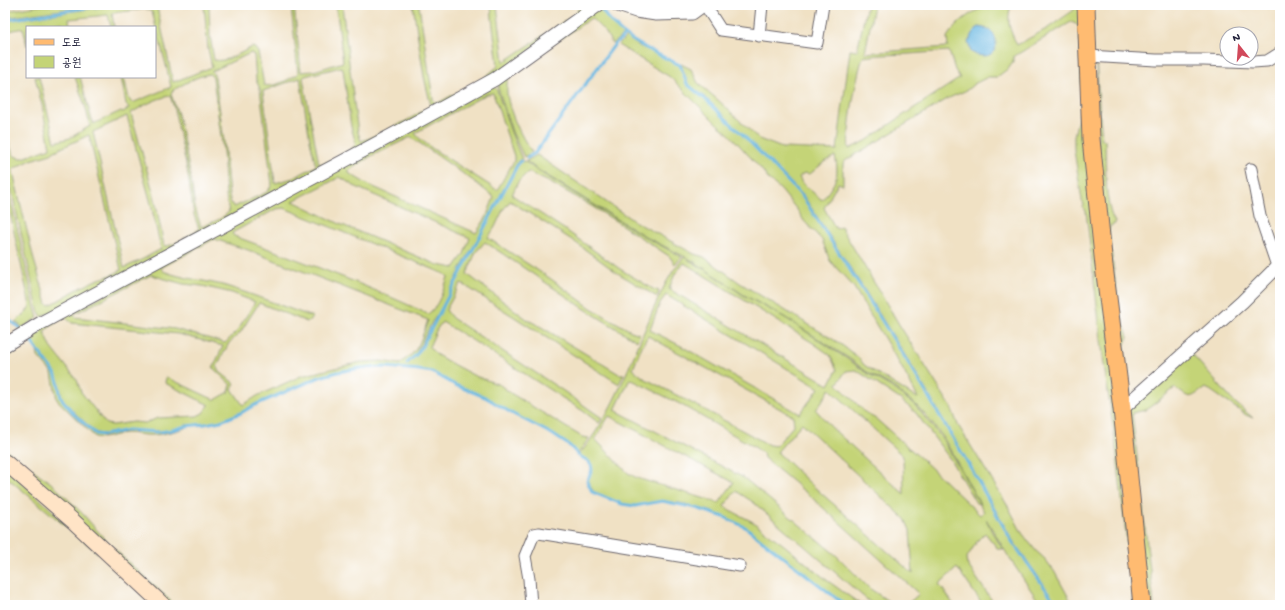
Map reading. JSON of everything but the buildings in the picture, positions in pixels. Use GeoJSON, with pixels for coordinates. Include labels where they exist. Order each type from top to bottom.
{"type":"FeatureCollection","features":[{"type":"Feature","properties":{"kind":"main road"},"geometry":{"type":"LineString","coordinates":[[1086,5],[1090,139],[1122,409],[1142,605]]}},
{"type":"Feature","properties":{"kind":"main road"},"geometry":{"type":"LineString","coordinates":[[5,462],[72,520],[163,605]]}},
{"type":"Feature","properties":{"kind":"street"},"geometry":{"type":"LineString","coordinates":[[5,345],[41,323],[400,132],[495,79],[598,5]]}},
{"type":"Feature","properties":{"kind":"street"},"geometry":{"type":"LineString","coordinates":[[618,5],[636,11],[656,14],[692,13],[704,5],[721,30],[817,43],[823,5]]}},
{"type":"Feature","properties":{"kind":"street"},"geometry":{"type":"LineString","coordinates":[[759,36],[762,5]]}},
{"type":"Feature","properties":{"kind":"street"},"geometry":{"type":"LineString","coordinates":[[1088,56],[1156,60],[1253,62],[1267,61],[1280,53]]}},
{"type":"Feature","properties":{"kind":"street"},"geometry":{"type":"LineString","coordinates":[[1122,409],[1242,302],[1279,265],[1260,216],[1251,169]]}},
{"type":"Feature","properties":{"kind":"street"},"geometry":{"type":"LineString","coordinates":[[531,605],[529,579],[524,556],[534,534],[539,533],[740,566]]}},
{"type":"Feature","properties":{"kind":"green space"},"geometry":{"type":"Polygon","coordinates":[[[44,5],[96,5],[5,18],[5,11],[44,5]]]}},
{"type":"Feature","properties":{"kind":"green space"},"geometry":{"type":"Polygon","coordinates":[[[116,5],[171,5],[157,7],[173,82],[212,67],[208,49],[204,5],[209,5],[210,35],[214,60],[219,61],[229,59],[252,47],[255,48],[258,52],[264,85],[268,86],[298,74],[291,5],[294,5],[301,72],[314,71],[343,62],[336,5],[342,5],[355,111],[361,141],[406,121],[431,106],[424,77],[413,5],[419,5],[433,99],[436,104],[484,78],[498,66],[491,5],[497,5],[504,62],[575,14],[579,8],[579,5],[591,5],[493,78],[42,317],[38,310],[5,161],[5,130],[13,155],[19,158],[23,158],[50,148],[35,78],[39,78],[55,142],[70,138],[90,126],[75,78],[80,78],[93,124],[121,111],[123,112],[129,108],[126,104],[121,78],[124,78],[129,99],[132,103],[171,87],[152,12],[146,9],[112,13],[114,26],[111,26],[108,15],[69,19],[70,26],[63,26],[62,23],[26,26],[26,42],[23,28],[5,32],[5,21],[116,5]],[[251,53],[212,71],[215,77],[224,141],[229,195],[231,203],[234,207],[267,192],[272,185],[260,89],[256,80],[254,55],[251,53]],[[341,67],[305,76],[303,78],[319,164],[339,157],[356,144],[351,127],[343,69],[341,67]],[[210,74],[190,81],[172,91],[171,94],[178,114],[195,207],[201,227],[220,219],[229,212],[226,196],[223,151],[213,78],[210,74]],[[300,78],[263,91],[275,183],[293,178],[316,166],[310,140],[300,78]],[[170,96],[150,103],[131,113],[155,199],[164,246],[177,242],[199,229],[194,215],[187,169],[170,96]],[[127,116],[93,132],[124,268],[161,249],[150,200],[127,116]],[[89,135],[13,169],[34,260],[47,304],[49,305],[81,287],[121,270],[89,135]]]}},
{"type":"Feature","properties":{"kind":"green space"},"geometry":{"type":"Polygon","coordinates":[[[867,5],[874,5],[865,53],[948,47],[947,37],[958,23],[967,16],[986,7],[1011,5],[1009,21],[1012,35],[1017,45],[1048,28],[1074,10],[1074,5],[1082,5],[1134,605],[1115,439],[1104,365],[1086,211],[1083,207],[1074,150],[1074,136],[1082,101],[1079,27],[1071,22],[1013,57],[1013,62],[1009,68],[997,77],[988,77],[974,84],[967,90],[949,98],[845,161],[843,164],[843,185],[838,183],[824,208],[836,229],[841,227],[900,326],[951,407],[958,425],[1009,508],[1022,533],[1054,571],[1073,605],[1058,605],[1012,539],[913,368],[803,195],[705,97],[688,84],[681,64],[691,69],[698,83],[759,139],[782,148],[837,150],[850,50],[857,51],[867,5]],[[949,51],[863,57],[853,103],[848,141],[849,149],[866,141],[960,78],[955,70],[949,51]],[[835,156],[823,163],[810,174],[804,173],[799,177],[802,183],[822,200],[833,184],[837,175],[835,156]]]}},
{"type":"Feature","properties":{"kind":"green space"},"geometry":{"type":"Polygon","coordinates":[[[599,6],[602,12],[623,35],[612,44],[606,33],[591,18],[511,73],[507,82],[507,93],[511,111],[523,138],[532,152],[524,157],[512,132],[498,88],[499,81],[503,75],[599,6]]]}},
{"type":"Feature","properties":{"kind":"green space"},"geometry":{"type":"Polygon","coordinates":[[[626,37],[639,46],[680,65],[687,84],[743,136],[801,196],[861,287],[912,369],[972,471],[1010,540],[1056,605],[1041,605],[1010,559],[986,519],[1003,549],[998,549],[985,533],[978,540],[966,559],[967,564],[995,605],[983,605],[957,568],[939,584],[954,605],[937,605],[934,603],[927,605],[906,605],[919,594],[810,496],[764,458],[763,453],[678,403],[630,379],[615,410],[744,478],[837,556],[869,588],[894,605],[846,605],[745,527],[710,511],[680,503],[662,501],[635,506],[622,504],[593,491],[588,481],[591,465],[579,455],[609,410],[667,282],[684,257],[711,273],[693,261],[648,238],[538,170],[526,161],[537,155],[634,221],[694,254],[704,257],[740,283],[839,343],[859,358],[864,365],[918,398],[902,368],[853,286],[830,261],[822,240],[804,221],[781,190],[768,179],[762,170],[730,135],[670,77],[618,45],[626,37]],[[684,263],[675,274],[669,289],[829,385],[837,370],[830,355],[684,263]],[[725,282],[743,295],[784,317],[744,295],[725,282]],[[666,295],[660,303],[650,330],[683,347],[800,414],[819,388],[666,295]],[[784,317],[867,373],[891,387],[915,405],[942,438],[977,498],[943,437],[916,405],[892,386],[867,372],[850,359],[784,317]],[[648,336],[642,346],[633,369],[644,378],[769,445],[776,446],[794,425],[793,416],[648,336]],[[856,370],[846,371],[837,384],[867,414],[876,419],[925,462],[980,515],[984,512],[980,504],[976,503],[950,459],[916,413],[901,400],[856,370]],[[830,389],[816,410],[832,428],[904,494],[903,456],[830,389]],[[609,416],[595,439],[628,473],[637,478],[719,503],[734,482],[609,416]],[[802,423],[777,452],[813,486],[913,574],[910,530],[905,519],[802,423]],[[736,491],[724,506],[753,522],[828,581],[860,604],[872,604],[753,502],[736,491]]]}},
{"type":"Feature","properties":{"kind":"green space"},"geometry":{"type":"Polygon","coordinates":[[[1096,59],[1102,139],[1105,140],[1107,195],[1111,215],[1115,222],[1115,224],[1110,226],[1109,233],[1119,308],[1128,337],[1124,346],[1130,400],[1126,403],[1099,183],[1096,59]]]}},
{"type":"Feature","properties":{"kind":"green space"},"geometry":{"type":"Polygon","coordinates":[[[493,86],[497,90],[522,159],[518,161],[440,311],[432,322],[416,354],[407,363],[408,364],[417,354],[520,162],[524,161],[647,238],[682,257],[675,264],[669,256],[600,211],[528,172],[518,182],[512,195],[567,231],[620,269],[653,289],[659,291],[657,297],[616,272],[572,240],[510,201],[503,210],[488,238],[551,279],[591,308],[631,331],[640,334],[637,341],[588,311],[485,242],[476,252],[467,274],[528,320],[619,374],[624,374],[619,384],[461,283],[446,310],[452,318],[602,418],[599,423],[583,411],[442,322],[437,329],[429,347],[437,355],[456,366],[475,376],[500,385],[582,437],[589,438],[578,454],[570,445],[552,433],[513,414],[485,397],[432,372],[385,367],[361,368],[319,376],[255,404],[241,412],[221,420],[205,424],[186,425],[172,430],[128,430],[104,434],[96,433],[62,398],[59,382],[55,373],[30,339],[5,348],[493,86]],[[493,93],[485,95],[415,133],[433,149],[497,190],[514,161],[514,156],[493,93]],[[411,137],[373,155],[348,171],[350,174],[367,184],[476,233],[486,218],[494,197],[411,137]],[[340,177],[293,201],[340,224],[438,265],[454,268],[464,254],[470,238],[354,186],[340,177]],[[284,208],[276,209],[232,233],[234,236],[356,282],[428,314],[438,302],[448,277],[445,274],[284,208]],[[214,239],[161,268],[163,271],[178,276],[226,286],[313,317],[307,322],[259,303],[240,333],[229,343],[217,366],[220,372],[235,384],[232,389],[243,405],[257,396],[301,376],[361,362],[381,361],[400,364],[413,353],[418,346],[428,320],[248,250],[214,239]],[[151,275],[74,314],[75,317],[175,329],[225,343],[237,331],[255,302],[232,293],[202,286],[183,284],[151,275]],[[65,317],[44,331],[51,347],[77,380],[81,392],[106,424],[113,425],[133,422],[145,423],[158,418],[197,416],[203,413],[209,405],[165,383],[166,377],[215,400],[229,392],[231,385],[213,368],[223,346],[178,334],[72,323],[65,317]]]}},
{"type":"Feature","properties":{"kind":"green space"},"geometry":{"type":"Polygon","coordinates":[[[5,174],[38,318],[20,329],[21,326],[15,322],[25,314],[30,306],[5,190],[5,174]]]}},
{"type":"Feature","properties":{"kind":"green space"},"geometry":{"type":"Polygon","coordinates":[[[37,351],[55,374],[61,398],[74,414],[96,434],[104,435],[128,431],[159,432],[172,431],[186,426],[185,428],[166,433],[154,435],[126,433],[99,438],[95,437],[57,400],[52,373],[38,357],[37,351]]]}},
{"type":"Feature","properties":{"kind":"green space"},"geometry":{"type":"Polygon","coordinates":[[[1190,352],[1232,400],[1253,418],[1205,388],[1190,397],[1175,388],[1146,410],[1132,413],[1154,605],[1146,605],[1127,408],[1190,352]]]}},
{"type":"Feature","properties":{"kind":"green space"},"geometry":{"type":"Polygon","coordinates":[[[5,449],[51,483],[82,513],[109,544],[175,605],[169,605],[5,456],[5,449]]]}},
{"type":"Feature","properties":{"kind":"green space"},"geometry":{"type":"Polygon","coordinates":[[[5,467],[98,553],[5,476],[5,467]]]}},
{"type":"Feature","properties":{"kind":"water"},"geometry":{"type":"Polygon","coordinates":[[[979,27],[986,28],[993,33],[995,37],[995,50],[989,55],[980,56],[971,52],[968,42],[976,29],[979,27]]]}},
{"type":"Feature","properties":{"kind":"waterway"},"geometry":{"type":"LineString","coordinates":[[5,20],[106,5]]}},
{"type":"Feature","properties":{"kind":"waterway"},"geometry":{"type":"LineString","coordinates":[[601,9],[626,36],[647,49],[680,65],[687,84],[743,135],[802,196],[912,369],[972,470],[1011,540],[1057,605]]}},
{"type":"Feature","properties":{"kind":"waterway"},"geometry":{"type":"LineString","coordinates":[[527,158],[535,153],[615,44],[625,35]]}},
{"type":"Feature","properties":{"kind":"waterway"},"geometry":{"type":"LineString","coordinates":[[407,363],[421,348],[519,162],[521,161]]}},
{"type":"Feature","properties":{"kind":"waterway"},"geometry":{"type":"LineString","coordinates":[[5,314],[10,321],[20,328]]}},
{"type":"Feature","properties":{"kind":"waterway"},"geometry":{"type":"LineString","coordinates":[[29,339],[55,373],[61,398],[74,414],[96,434],[104,435],[128,430],[159,432],[221,421],[320,377],[338,372],[361,368],[385,367],[432,372],[455,385],[485,397],[513,414],[552,434],[570,446],[578,455],[588,461],[591,465],[592,470],[587,481],[592,492],[622,504],[635,506],[662,501],[696,508],[724,517],[745,527],[845,605]]}}]}
